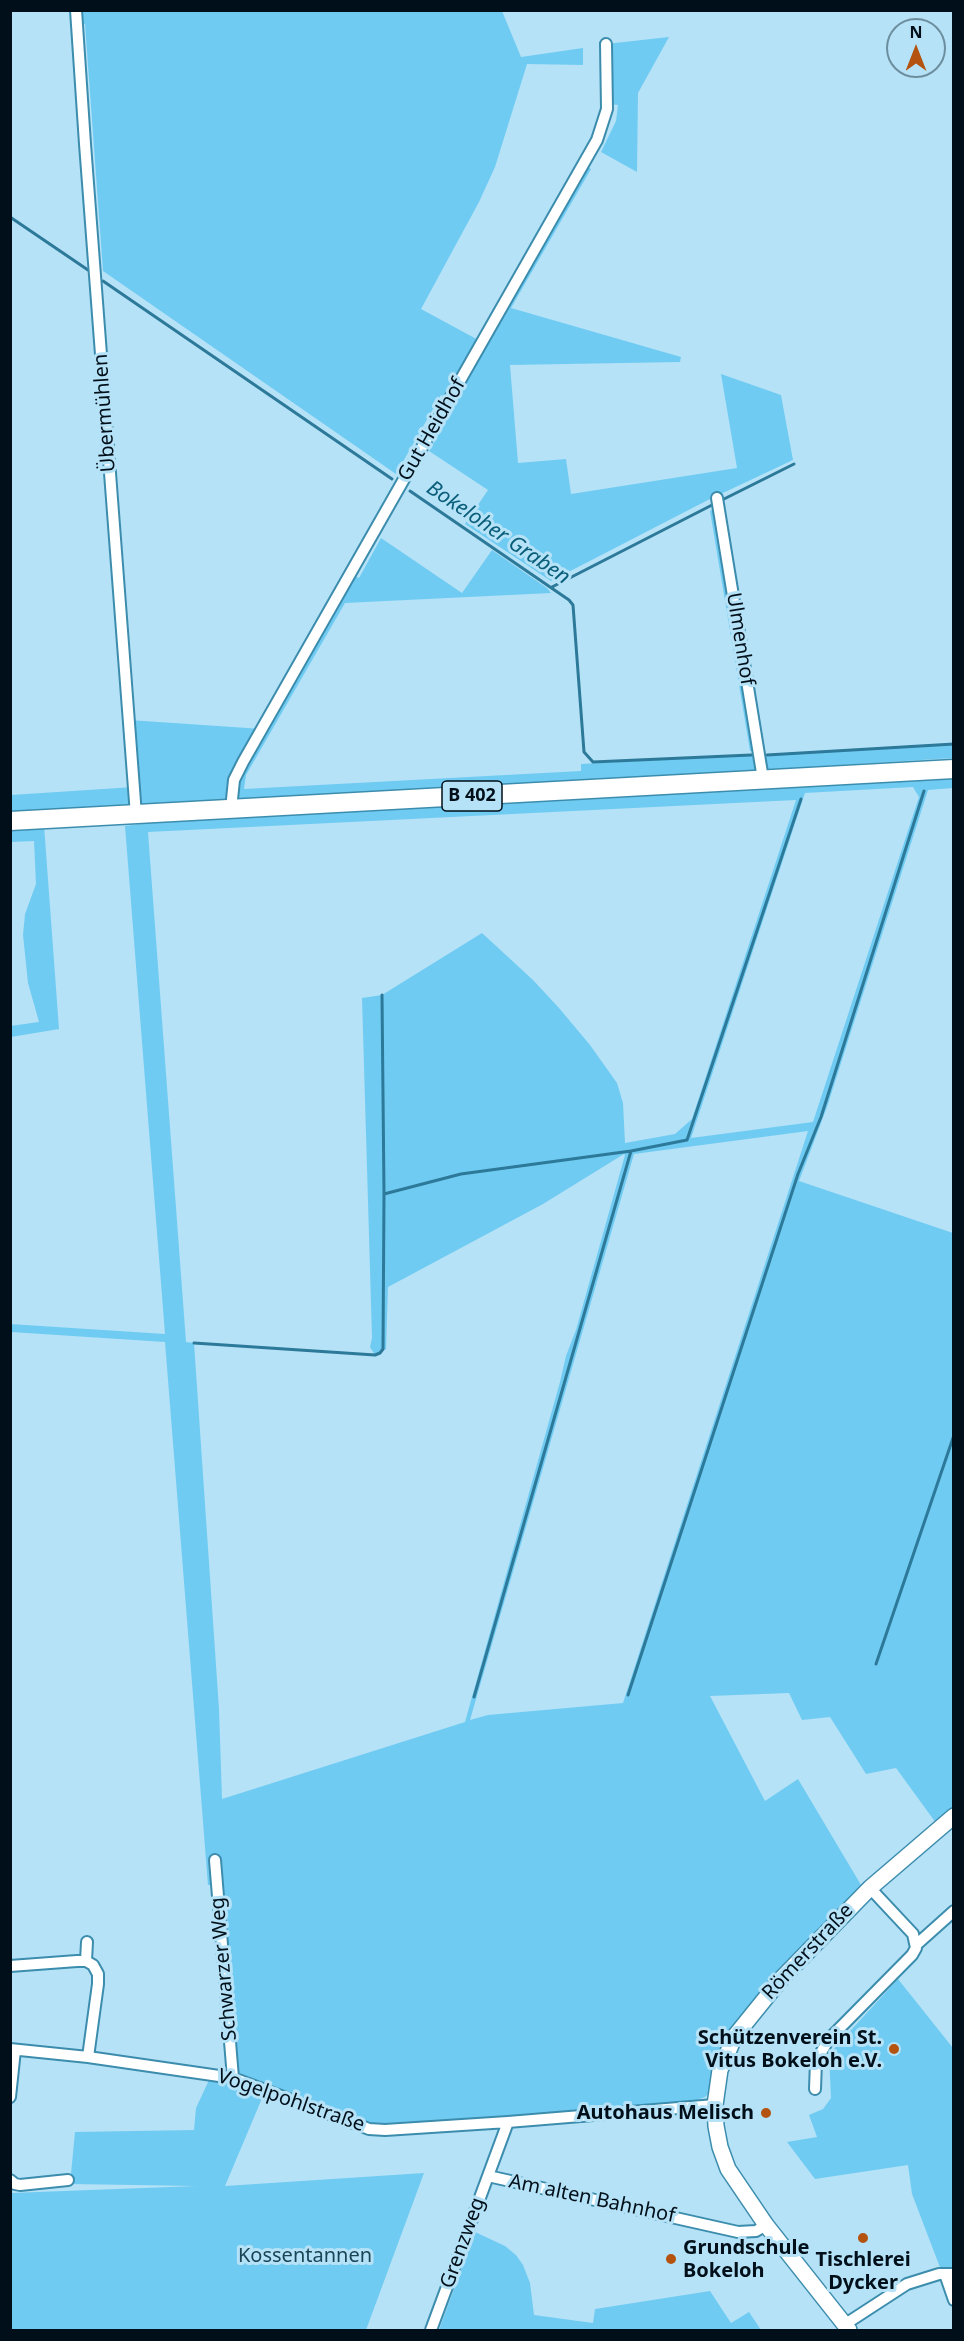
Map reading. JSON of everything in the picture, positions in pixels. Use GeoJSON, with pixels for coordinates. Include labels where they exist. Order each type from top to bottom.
{"type":"FeatureCollection","features":[{"type":"Feature","properties":{"kind":"main road","name":"B 402"},"geometry":{"type":"LineString","coordinates":[[10,821],[954,769]]}},
{"type":"Feature","properties":{"kind":"street","name":"Übermühlen"},"geometry":{"type":"LineString","coordinates":[[76,10],[136,814]]}},
{"type":"Feature","properties":{"kind":"street","name":"Gut Heidhof"},"geometry":{"type":"LineString","coordinates":[[231,809],[234,780],[243,762],[597,140],[608,109],[606,45]]}},
{"type":"Feature","properties":{"kind":"street","name":"Ulmenhof"},"geometry":{"type":"LineString","coordinates":[[717,498],[763,780]]}},
{"type":"Feature","properties":{"kind":"street","name":"Römerstraße"},"geometry":{"type":"LineString","coordinates":[[847,2328],[735,2182],[720,2147],[715,2105],[720,2070],[741,2027],[782,1979],[870,1888],[954,1816]]}},
{"type":"Feature","properties":{"kind":"street","name":"Schwarzer Weg"},"geometry":{"type":"LineString","coordinates":[[215,1860],[233,2078]]}},
{"type":"Feature","properties":{"kind":"street"},"geometry":{"type":"LineString","coordinates":[[870,1888],[913,1934],[916,1945]]}},
{"type":"Feature","properties":{"kind":"street"},"geometry":{"type":"LineString","coordinates":[[815,2089],[816,2061],[829,2039],[912,1955],[916,1945],[953,1913]]}},
{"type":"Feature","properties":{"kind":"street"},"geometry":{"type":"LineString","coordinates":[[86,1961],[87,1942]]}},
{"type":"Feature","properties":{"kind":"street"},"geometry":{"type":"LineString","coordinates":[[10,1966],[86,1961],[93,1965],[98,1974],[98,1984],[88,2057]]}},
{"type":"Feature","properties":{"kind":"street"},"geometry":{"type":"LineString","coordinates":[[10,2097],[13,2049]]}},
{"type":"Feature","properties":{"kind":"street","name":"Vogelpohlstraße"},"geometry":{"type":"LineString","coordinates":[[13,2049],[88,2057],[233,2078],[369,2129],[385,2130],[508,2122],[715,2105]]}},
{"type":"Feature","properties":{"kind":"street","name":"Grenzweg"},"geometry":{"type":"LineString","coordinates":[[431,2331],[508,2122]]}},
{"type":"Feature","properties":{"kind":"street","name":"Am alten Bahnhof"},"geometry":{"type":"LineString","coordinates":[[488,2176],[738,2232],[756,2231],[766,2225]]}},
{"type":"Feature","properties":{"kind":"street"},"geometry":{"type":"LineString","coordinates":[[10,2180],[20,2185],[68,2180]]}},
{"type":"Feature","properties":{"kind":"street"},"geometry":{"type":"LineString","coordinates":[[847,2328],[907,2284],[949,2274],[954,2300]]}},
{"type":"Feature","properties":{"kind":"green space"},"geometry":{"type":"Polygon","coordinates":[[[76,11],[502,11],[521,57],[583,48],[583,65],[527,64],[495,167],[479,202],[421,309],[482,342],[583,164],[591,169],[511,308],[681,357],[680,362],[510,365],[518,463],[566,459],[571,494],[737,468],[721,374],[781,395],[793,460],[708,500],[551,581],[465,524],[488,490],[429,451],[456,403],[441,395],[396,474],[103,271],[85,24],[77,24],[76,11]]]}},
{"type":"Feature","properties":{"kind":"green space"},"geometry":{"type":"Polygon","coordinates":[[[669,37],[638,93],[637,172],[601,152],[616,121],[618,105],[608,104],[606,44],[669,37]]]}},
{"type":"Feature","properties":{"kind":"green space"},"geometry":{"type":"Polygon","coordinates":[[[724,503],[765,750],[750,751],[710,511],[724,503]]]}},
{"type":"Feature","properties":{"kind":"green space"},"geometry":{"type":"Polygon","coordinates":[[[381,538],[462,593],[492,550],[551,593],[345,603],[246,775],[244,789],[581,771],[581,764],[953,744],[953,758],[11,811],[11,795],[134,787],[129,720],[262,729],[350,574],[359,578],[381,538]]]}},
{"type":"Feature","properties":{"kind":"green space"},"geometry":{"type":"Polygon","coordinates":[[[953,779],[953,788],[928,790],[827,1107],[799,1181],[953,1233],[953,1809],[936,1823],[896,1768],[866,1774],[830,1717],[802,1720],[789,1693],[710,1696],[765,1801],[798,1779],[864,1890],[777,1976],[705,2097],[697,2100],[510,2117],[385,2126],[361,2122],[240,2074],[232,2063],[217,1885],[208,1885],[165,1342],[11,1332],[10,1324],[165,1334],[125,826],[953,779]],[[913,787],[805,793],[691,1138],[813,1122],[919,797],[913,787]],[[796,800],[148,832],[186,1342],[194,1343],[219,1709],[222,1799],[465,1722],[566,1356],[576,1330],[625,1155],[543,1204],[388,1287],[386,1349],[375,1355],[370,1347],[372,1338],[362,998],[382,995],[482,933],[533,980],[559,1008],[590,1045],[617,1083],[623,1103],[625,1143],[675,1134],[692,1119],[796,800]],[[808,1131],[634,1154],[470,1720],[488,1715],[623,1703],[808,1131]]]}},
{"type":"Feature","properties":{"kind":"green space"},"geometry":{"type":"Polygon","coordinates":[[[44,825],[59,1029],[11,1037],[10,1026],[39,1022],[28,983],[23,935],[25,914],[36,884],[34,841],[11,842],[11,827],[44,825]]]}},
{"type":"Feature","properties":{"kind":"green space"},"geometry":{"type":"Polygon","coordinates":[[[898,1979],[953,2048],[953,2270],[941,2270],[912,2194],[908,2165],[815,2179],[787,2142],[817,2137],[809,2115],[823,2109],[831,2098],[829,2054],[898,1979]]]}},
{"type":"Feature","properties":{"kind":"green space","name":"Kossentannen"},"geometry":{"type":"Polygon","coordinates":[[[210,2078],[263,2096],[225,2186],[424,2173],[366,2330],[11,2330],[11,2193],[196,2186],[70,2184],[75,2132],[194,2130],[196,2108],[210,2078]]]}},
{"type":"Feature","properties":{"kind":"green space"},"geometry":{"type":"Polygon","coordinates":[[[475,2232],[505,2246],[516,2255],[530,2283],[534,2315],[593,2323],[595,2309],[710,2291],[731,2323],[749,2312],[761,2330],[439,2330],[475,2232]]]}},
{"type":"Feature","properties":{"kind":"waterway","name":"Bokeloher Graben"},"geometry":{"type":"LineString","coordinates":[[10,217],[88,270]]}},
{"type":"Feature","properties":{"kind":"waterway","name":"Bokeloher Graben"},"geometry":{"type":"LineString","coordinates":[[103,281],[392,479]]}},
{"type":"Feature","properties":{"kind":"waterway"},"geometry":{"type":"LineString","coordinates":[[722,500],[794,464]]}},
{"type":"Feature","properties":{"kind":"waterway","name":"Bokeloher Graben"},"geometry":{"type":"LineString","coordinates":[[410,491],[569,600],[573,605],[584,752],[593,762],[751,755]]}},
{"type":"Feature","properties":{"kind":"waterway"},"geometry":{"type":"LineString","coordinates":[[552,587],[714,504]]}},
{"type":"Feature","properties":{"kind":"waterway","name":"Bokeloher Graben"},"geometry":{"type":"LineString","coordinates":[[767,755],[954,744]]}},
{"type":"Feature","properties":{"kind":"waterway"},"geometry":{"type":"LineString","coordinates":[[628,1695],[798,1174],[821,1117],[924,791]]}},
{"type":"Feature","properties":{"kind":"waterway"},"geometry":{"type":"LineString","coordinates":[[384,1194],[461,1174],[631,1151],[687,1140],[801,799]]}},
{"type":"Feature","properties":{"kind":"waterway"},"geometry":{"type":"LineString","coordinates":[[194,1343],[375,1355],[383,1349],[382,995]]}},
{"type":"Feature","properties":{"kind":"waterway"},"geometry":{"type":"LineString","coordinates":[[474,1697],[631,1151]]}},
{"type":"Feature","properties":{"kind":"waterway"},"geometry":{"type":"LineString","coordinates":[[876,1664],[954,1435]]}},
{"type":"Feature","properties":{"kind":"place","name":"Schützenverein St. Vitus Bokeloh e.V."},"geometry":{"type":"Point","coordinates":[894,2049]}},
{"type":"Feature","properties":{"kind":"place","name":"Autohaus Melisch"},"geometry":{"type":"Point","coordinates":[766,2113]}},
{"type":"Feature","properties":{"kind":"place","name":"Tischlerei Dycker"},"geometry":{"type":"Point","coordinates":[863,2238]}},
{"type":"Feature","properties":{"kind":"place","name":"Grundschule Bokeloh"},"geometry":{"type":"Point","coordinates":[671,2259]}}]}
